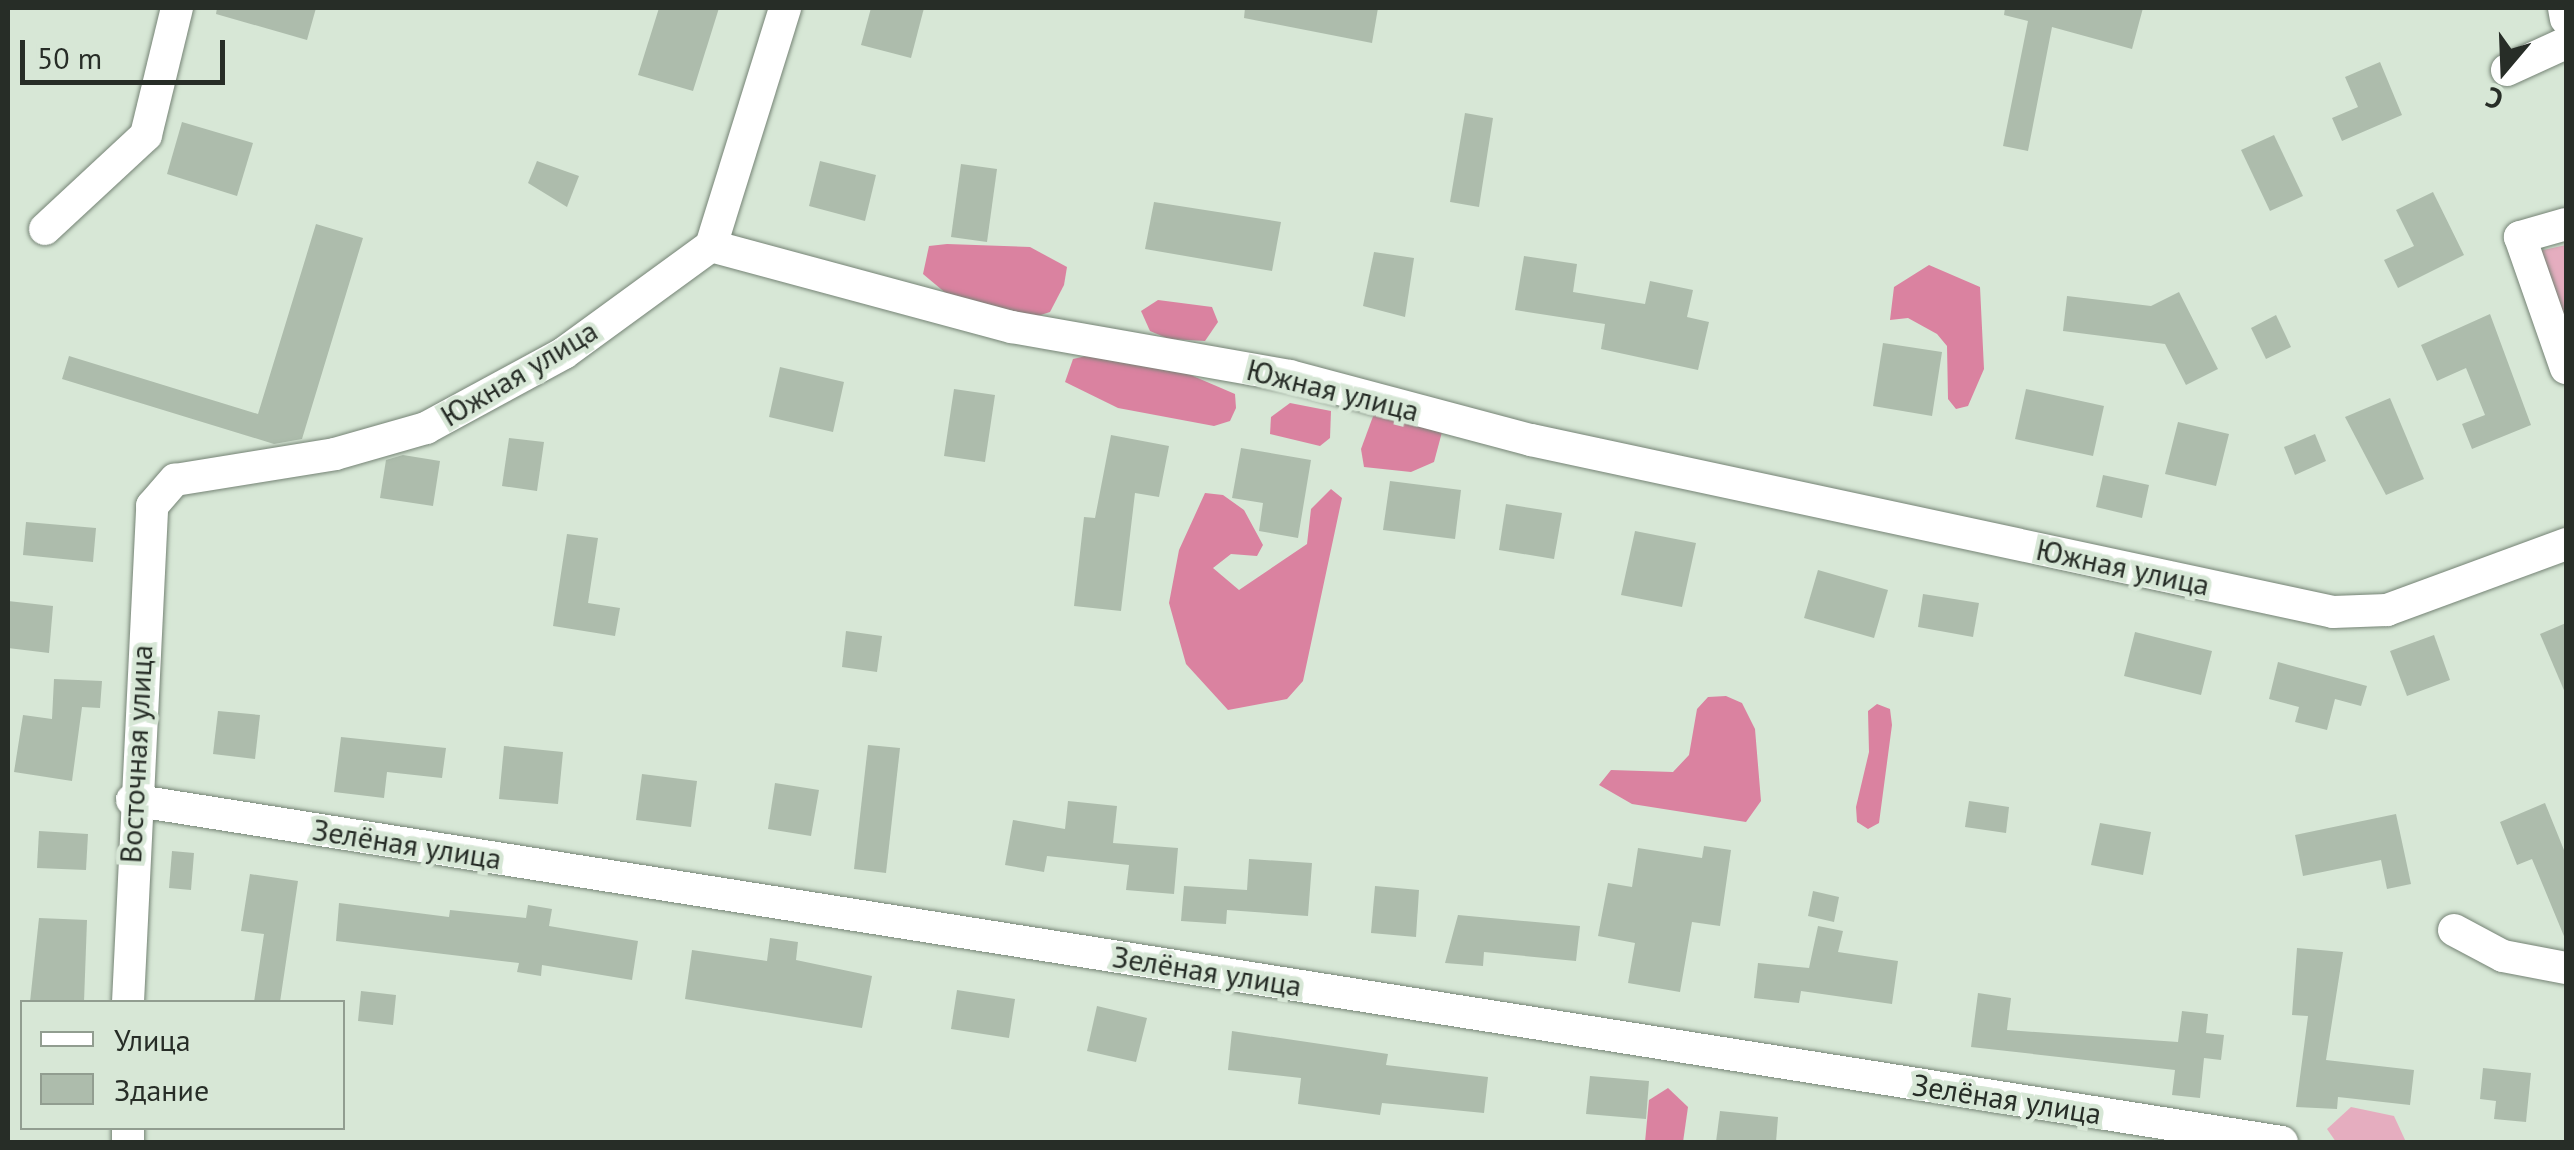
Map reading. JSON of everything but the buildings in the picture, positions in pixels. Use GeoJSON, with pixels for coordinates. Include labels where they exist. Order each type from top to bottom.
{"type":"FeatureCollection","features":[{"type":"Feature","properties":{"kind":"street"},"geometry":{"type":"LineString","coordinates":[[45,229],[146,136],[177,8]]}},
{"type":"Feature","properties":{"kind":"street"},"geometry":{"type":"LineString","coordinates":[[711,246],[785,8]]}},
{"type":"Feature","properties":{"kind":"street"},"geometry":{"type":"LineString","coordinates":[[2564,8],[2566,19]]}},
{"type":"Feature","properties":{"kind":"street"},"geometry":{"type":"LineString","coordinates":[[2508,70],[2566,43]]}},
{"type":"Feature","properties":{"kind":"street"},"geometry":{"type":"LineString","coordinates":[[2566,224],[2520,237],[2566,368]]}},
{"type":"Feature","properties":{"kind":"street","name":"Южная улица"},"geometry":{"type":"LineString","coordinates":[[152,506],[174,480],[335,454],[426,428],[564,353],[711,246],[1012,327],[1290,376],[1531,440],[2333,612],[2387,610],[2566,544]]}},
{"type":"Feature","properties":{"kind":"street","name":"Восточная улица"},"geometry":{"type":"LineString","coordinates":[[128,1000],[132,800],[152,506]]}},
{"type":"Feature","properties":{"kind":"street","name":"Зелёная улица"},"geometry":{"type":"LineString","coordinates":[[132,800],[2282,1142]]}},
{"type":"Feature","properties":{"kind":"street"},"geometry":{"type":"LineString","coordinates":[[2454,930],[2503,956],[2566,968]]}},
{"type":"Feature","properties":{"kind":"shaded area"},"geometry":{"type":"Polygon","coordinates":[[[2566,245],[2566,337],[2535,252],[2566,245]]]}},
{"type":"Feature","properties":{"kind":"shaded area"},"geometry":{"type":"Polygon","coordinates":[[[929,246],[1030,247],[1067,267],[1064,285],[1050,312],[1025,320],[948,295],[923,274],[929,246]]]}},
{"type":"Feature","properties":{"kind":"shaded area"},"geometry":{"type":"Polygon","coordinates":[[[1929,265],[1980,287],[1984,369],[1968,406],[1956,409],[1948,399],[1947,346],[1937,334],[1908,318],[1890,320],[1894,287],[1929,265]]]}},
{"type":"Feature","properties":{"kind":"shaded area"},"geometry":{"type":"Polygon","coordinates":[[[1158,300],[1212,307],[1218,322],[1205,341],[1169,339],[1150,331],[1141,311],[1158,300]]]}},
{"type":"Feature","properties":{"kind":"shaded area"},"geometry":{"type":"Polygon","coordinates":[[[1090,355],[1186,373],[1235,394],[1236,408],[1230,421],[1214,426],[1118,408],[1065,382],[1073,359],[1090,355]]]}},
{"type":"Feature","properties":{"kind":"shaded area"},"geometry":{"type":"Polygon","coordinates":[[[1290,403],[1331,411],[1330,438],[1320,446],[1270,434],[1271,417],[1290,403]]]}},
{"type":"Feature","properties":{"kind":"shaded area"},"geometry":{"type":"Polygon","coordinates":[[[1375,411],[1442,432],[1434,462],[1411,472],[1364,467],[1361,449],[1375,411]]]}},
{"type":"Feature","properties":{"kind":"shaded area"},"geometry":{"type":"Polygon","coordinates":[[[1331,489],[1342,498],[1303,681],[1287,699],[1228,710],[1186,664],[1169,603],[1179,550],[1205,493],[1223,495],[1244,510],[1263,545],[1257,556],[1231,554],[1213,568],[1239,590],[1307,544],[1311,509],[1331,489]]]}},
{"type":"Feature","properties":{"kind":"shaded area"},"geometry":{"type":"Polygon","coordinates":[[[1726,696],[1742,703],[1755,729],[1761,801],[1746,822],[1632,804],[1599,785],[1611,770],[1673,772],[1689,755],[1697,709],[1708,697],[1726,696]]]}},
{"type":"Feature","properties":{"kind":"shaded area"},"geometry":{"type":"Polygon","coordinates":[[[1877,704],[1890,709],[1892,725],[1879,823],[1868,829],[1857,822],[1856,807],[1869,752],[1868,711],[1877,704]]]}},
{"type":"Feature","properties":{"kind":"shaded area"},"geometry":{"type":"Polygon","coordinates":[[[1668,1088],[1688,1107],[1683,1142],[1645,1142],[1649,1100],[1668,1088]]]}},
{"type":"Feature","properties":{"kind":"shaded area"},"geometry":{"type":"Polygon","coordinates":[[[2351,1107],[2394,1116],[2406,1142],[2336,1142],[2327,1129],[2351,1107]]]}}]}
